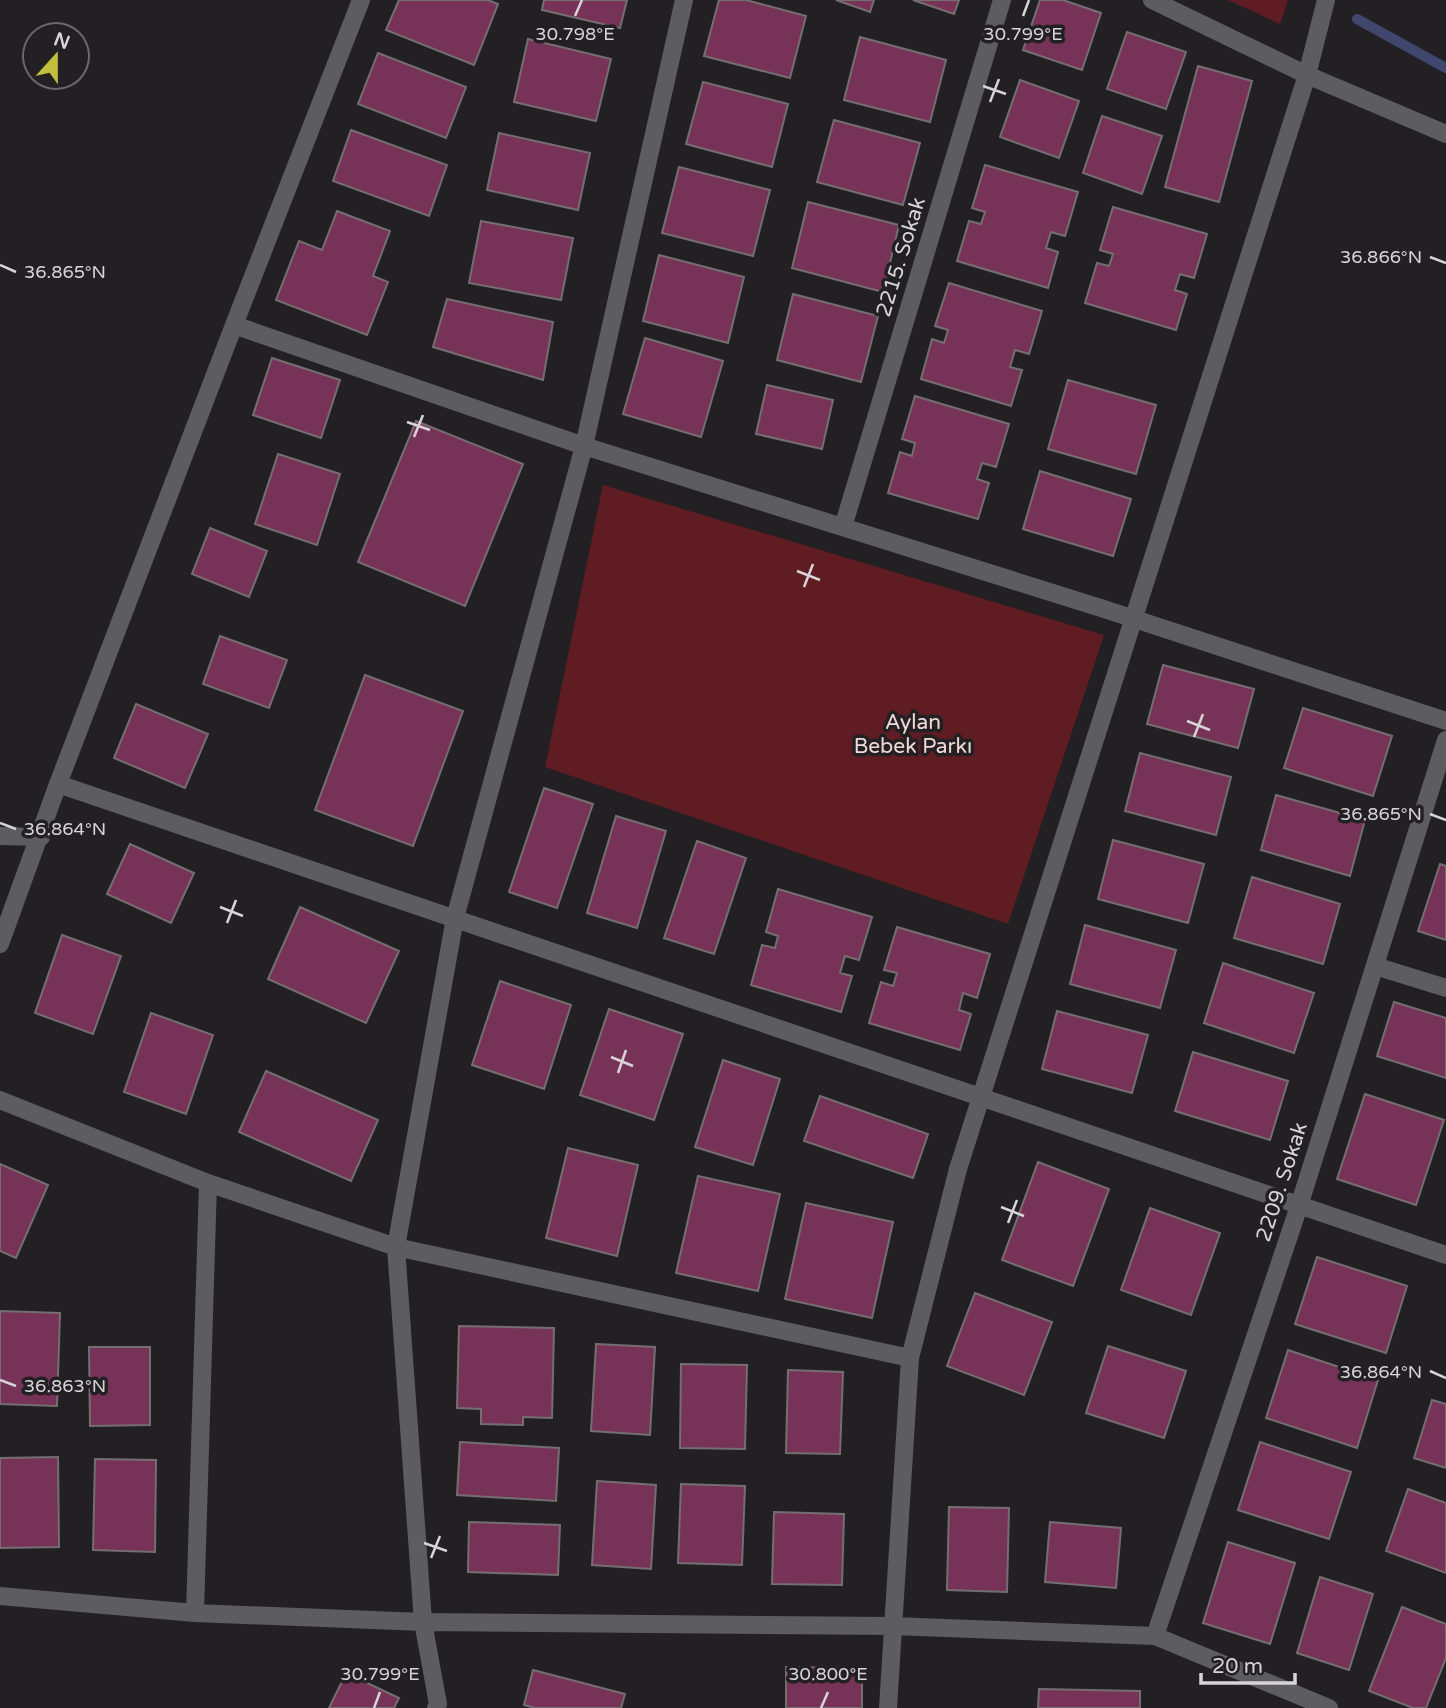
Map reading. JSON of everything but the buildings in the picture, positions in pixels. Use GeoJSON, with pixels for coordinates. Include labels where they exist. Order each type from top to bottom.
{"type":"FeatureCollection","features":[{"type":"Feature","properties":{"kind":"street"},"geometry":{"type":"LineString","coordinates":[[0,944],[58,784],[361,0]]}},
{"type":"Feature","properties":{"kind":"street"},"geometry":{"type":"LineString","coordinates":[[436,1708],[438,1704],[423,1622],[396,1247],[455,918],[584,446],[684,0]]}},
{"type":"Feature","properties":{"kind":"street","name":"2215. Sokak"},"geometry":{"type":"LineString","coordinates":[[844,527],[1002,0]]}},
{"type":"Feature","properties":{"kind":"street"},"geometry":{"type":"LineString","coordinates":[[1152,0],[1307,75],[1446,134]]}},
{"type":"Feature","properties":{"kind":"street"},"geometry":{"type":"LineString","coordinates":[[888,1708],[910,1358],[958,1169],[1307,75],[1326,0]]}},
{"type":"Feature","properties":{"kind":"street"},"geometry":{"type":"LineString","coordinates":[[234,325],[584,446],[1446,720]]}},
{"type":"Feature","properties":{"kind":"street","name":"2209. Sokak"},"geometry":{"type":"LineString","coordinates":[[1155,1636],[1300,1206],[1446,740]]}},
{"type":"Feature","properties":{"kind":"street"},"geometry":{"type":"LineString","coordinates":[[58,784],[1446,1255]]}},
{"type":"Feature","properties":{"kind":"street"},"geometry":{"type":"LineString","coordinates":[[0,835],[41,837]]}},
{"type":"Feature","properties":{"kind":"street"},"geometry":{"type":"LineString","coordinates":[[1375,966],[1446,988]]}},
{"type":"Feature","properties":{"kind":"street"},"geometry":{"type":"LineString","coordinates":[[0,1100],[208,1183],[396,1247],[910,1358]]}},
{"type":"Feature","properties":{"kind":"street"},"geometry":{"type":"LineString","coordinates":[[195,1613],[208,1183]]}},
{"type":"Feature","properties":{"kind":"street"},"geometry":{"type":"LineString","coordinates":[[0,1596],[195,1613],[423,1622],[893,1626],[1155,1636],[1329,1708]]}},
{"type":"Feature","properties":{"kind":"green space"},"geometry":{"type":"Polygon","coordinates":[[[1228,0],[1288,0],[1280,24],[1228,0]]]}},
{"type":"Feature","properties":{"kind":"green space","name":"Aylan Bebek Parkı"},"geometry":{"type":"Polygon","coordinates":[[[603,485],[1104,635],[1008,924],[545,767],[603,485]]]}},
{"type":"Feature","properties":{"kind":"waterway"},"geometry":{"type":"LineString","coordinates":[[1357,19],[1446,68]]}}]}
